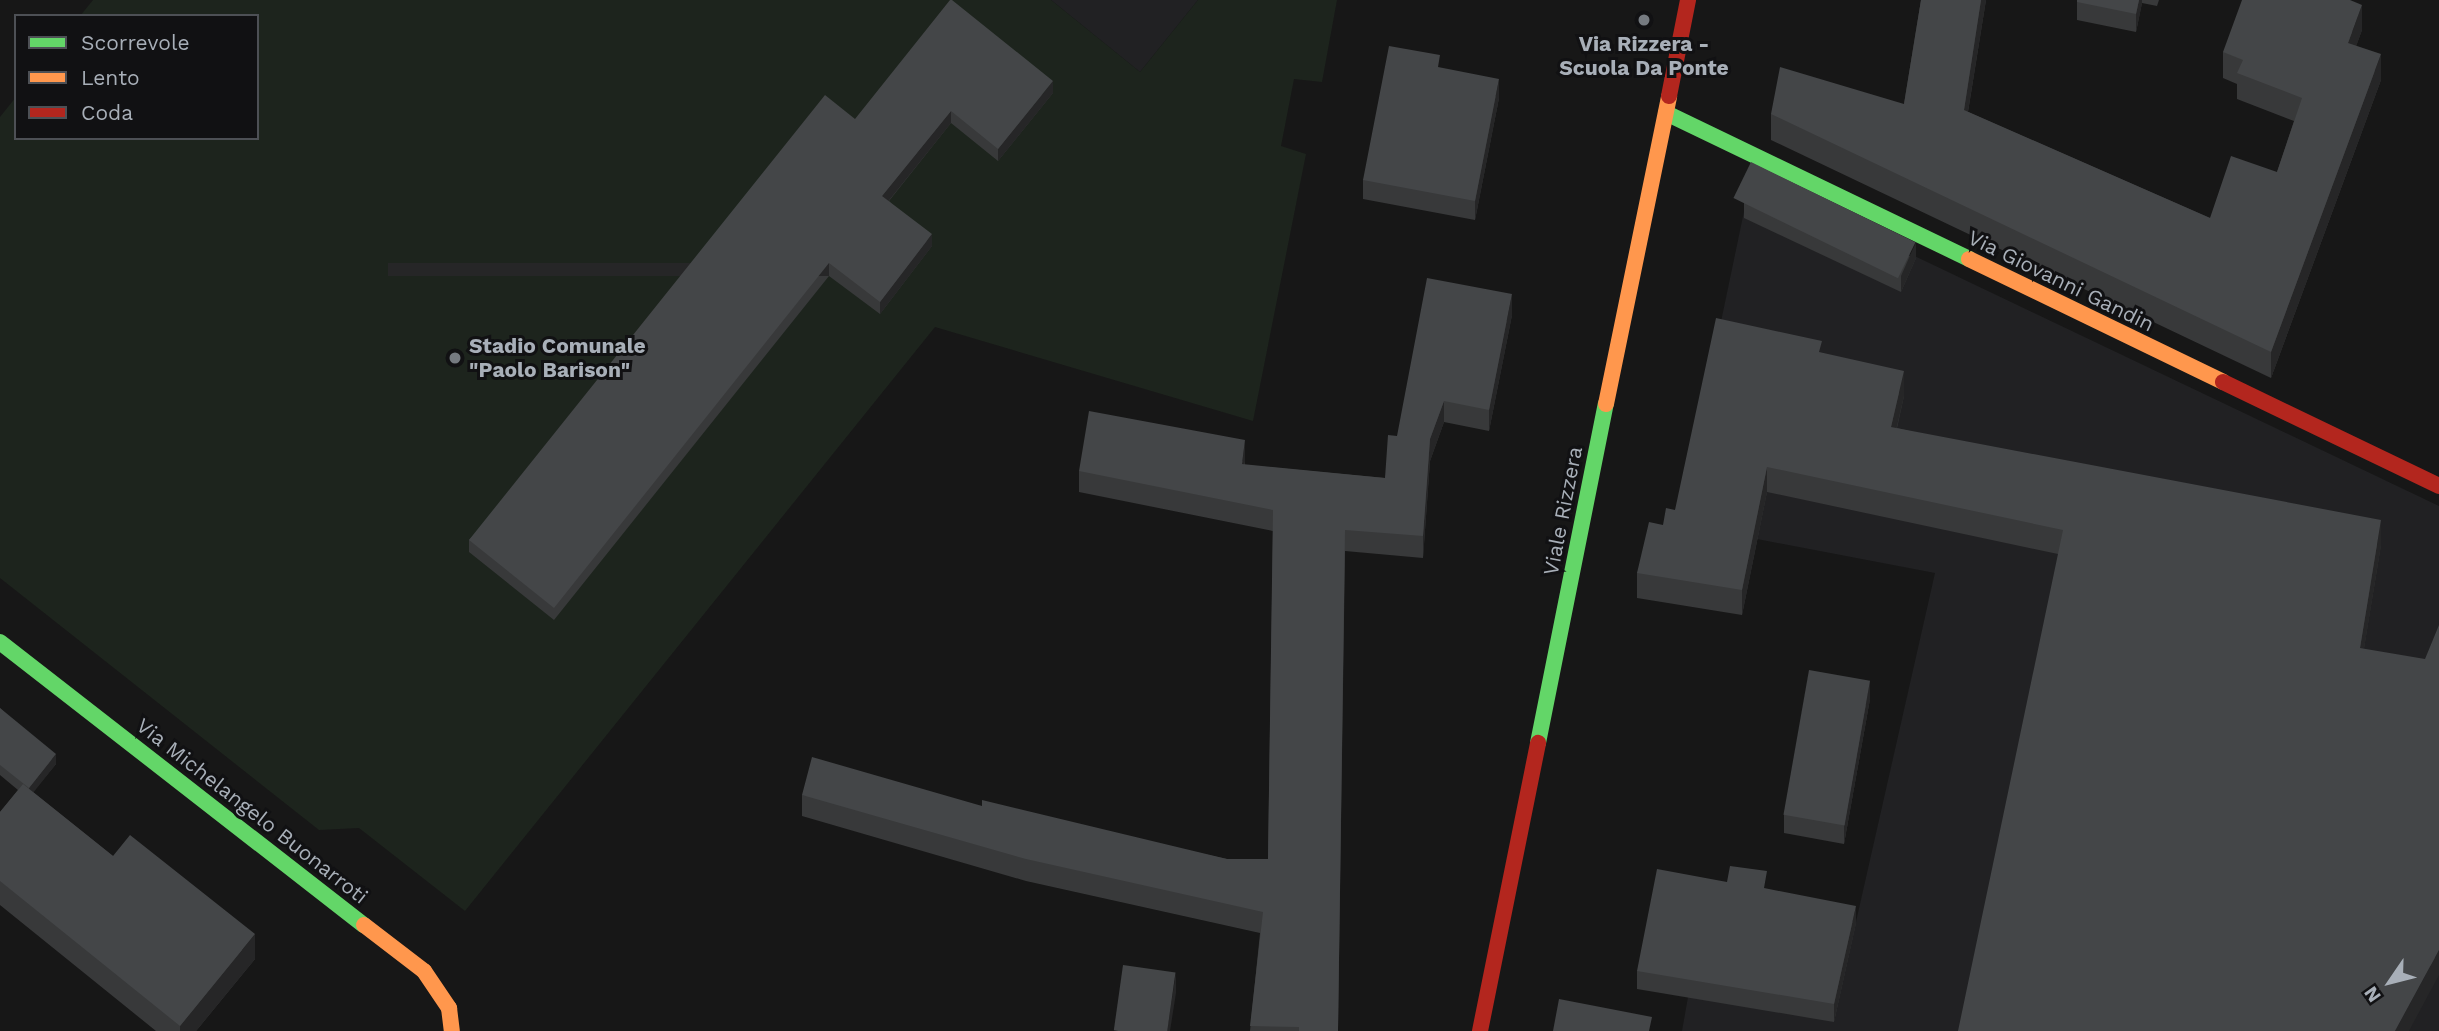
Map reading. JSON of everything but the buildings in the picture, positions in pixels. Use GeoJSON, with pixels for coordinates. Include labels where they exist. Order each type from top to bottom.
{"type":"FeatureCollection","features":[{"type":"Feature","properties":{"kind":"street","name":"Viale Rizzera"},"geometry":{"type":"LineString","coordinates":[[1480,1031],[1688,0]]}},
{"type":"Feature","properties":{"kind":"street","name":"Via Giovanni Gandin"},"geometry":{"type":"LineString","coordinates":[[1666,113],[2439,486]]}},
{"type":"Feature","properties":{"kind":"street","name":"Via Michelangelo Buonarroti"},"geometry":{"type":"LineString","coordinates":[[0,642],[424,971],[449,1008],[452,1031]]}},
{"type":"Feature","properties":{"kind":"shaded area","name":"Stadio Comunale \"Paolo Barison\""},"geometry":{"type":"Polygon","coordinates":[[[93,0],[1051,0],[1140,72],[1198,0],[1337,0],[1322,82],[1294,79],[1281,146],[1306,154],[1253,421],[935,327],[465,911],[359,828],[319,830],[0,578],[0,117],[14,100],[14,140],[259,140],[259,14],[82,14],[93,0]]]}},
{"type":"Feature","properties":{"kind":"shaded area"},"geometry":{"type":"Polygon","coordinates":[[[1051,0],[1198,0],[1140,72],[1051,0]]]}},
{"type":"Feature","properties":{"kind":"shaded area"},"geometry":{"type":"Polygon","coordinates":[[[1751,178],[2439,506],[2439,1031],[1682,1031],[1688,997],[1843,979],[1935,573],[1757,539],[1704,403],[1751,178]]]}},
{"type":"Feature","properties":{"kind":"traffic: fast"},"geometry":{"type":"LineString","coordinates":[[1666,113],[1969,259]]}},
{"type":"Feature","properties":{"kind":"traffic: fast"},"geometry":{"type":"LineString","coordinates":[[1538,743],[1606,404]]}},
{"type":"Feature","properties":{"kind":"traffic: fast"},"geometry":{"type":"LineString","coordinates":[[0,642],[364,925]]}},
{"type":"Feature","properties":{"kind":"traffic: slow"},"geometry":{"type":"LineString","coordinates":[[1606,404],[1669,96]]}},
{"type":"Feature","properties":{"kind":"traffic: slow"},"geometry":{"type":"LineString","coordinates":[[1969,259],[2223,382]]}},
{"type":"Feature","properties":{"kind":"traffic: slow"},"geometry":{"type":"LineString","coordinates":[[364,925],[424,971],[449,1008],[452,1031]]}},
{"type":"Feature","properties":{"kind":"traffic: jam"},"geometry":{"type":"LineString","coordinates":[[1669,96],[1688,0]]}},
{"type":"Feature","properties":{"kind":"traffic: jam"},"geometry":{"type":"LineString","coordinates":[[2223,382],[2439,486]]}},
{"type":"Feature","properties":{"kind":"traffic: jam"},"geometry":{"type":"LineString","coordinates":[[1480,1031],[1538,743]]}},
{"type":"Feature","properties":{"kind":"place","name":"Via Rizzera - Scuola Da Ponte"},"geometry":{"type":"Point","coordinates":[1644,20]}},
{"type":"Feature","properties":{"kind":"place","name":"Stadio Comunale \"Paolo Barison\""},"geometry":{"type":"Point","coordinates":[455,358]}}]}
